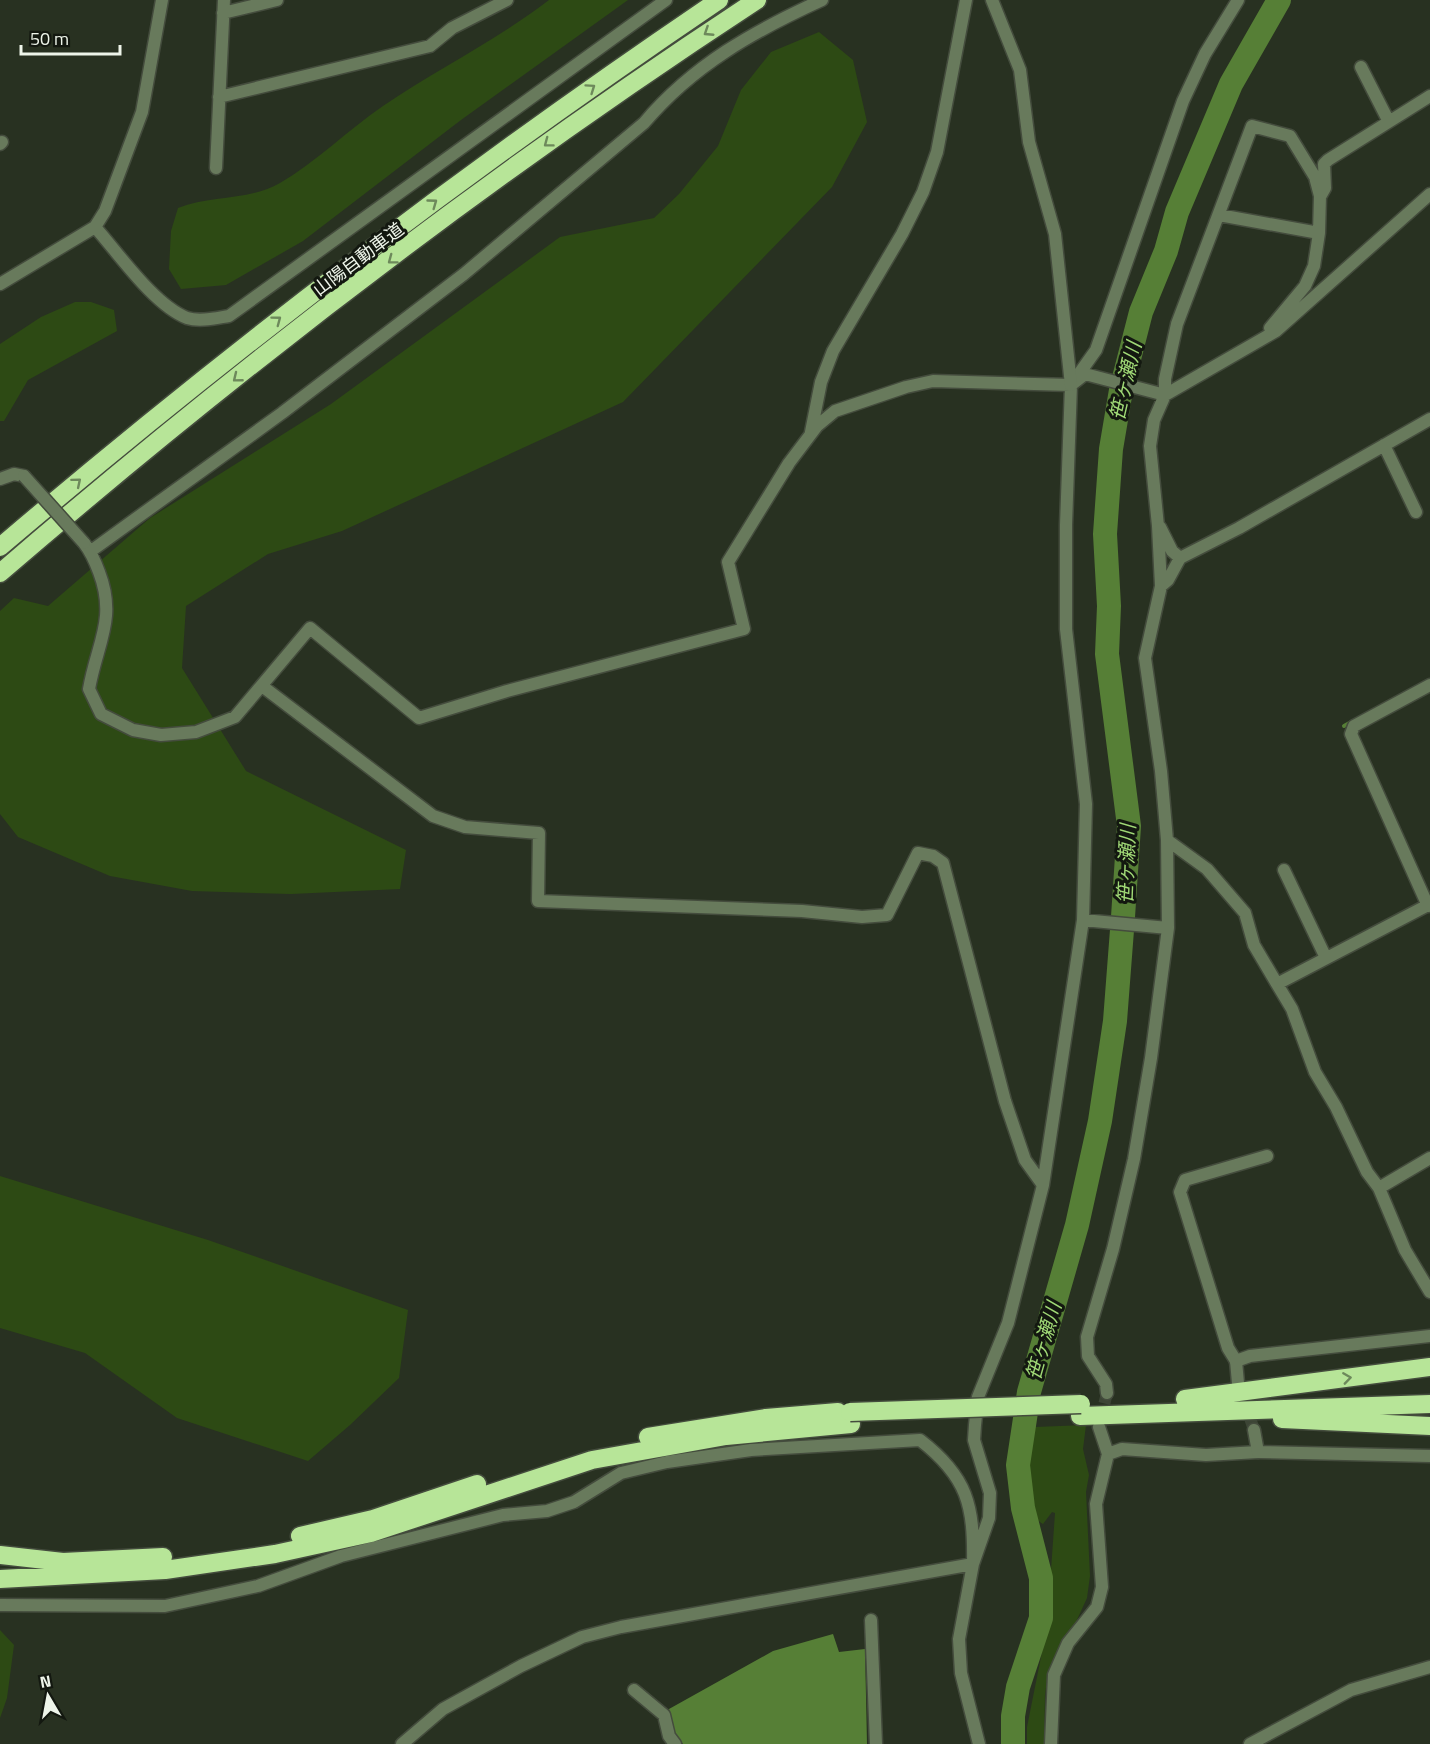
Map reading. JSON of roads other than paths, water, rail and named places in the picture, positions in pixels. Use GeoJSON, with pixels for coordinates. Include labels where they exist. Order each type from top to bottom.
{"type":"FeatureCollection","features":[{"type":"Feature","properties":{"kind":"highway","name":"山陽自動車道"},"geometry":{"type":"LineString","coordinates":[[0,547],[106,457],[315,291],[573,101],[719,0]]}},
{"type":"Feature","properties":{"kind":"highway","name":"山陽自動車道"},"geometry":{"type":"LineString","coordinates":[[0,573],[93,493],[265,355],[585,116],[757,0]]}},
{"type":"Feature","properties":{"kind":"highway"},"geometry":{"type":"LineString","coordinates":[[1080,1410],[1185,1399],[1430,1367]]}},
{"type":"Feature","properties":{"kind":"highway"},"geometry":{"type":"LineString","coordinates":[[1185,1399],[1430,1391]]}},
{"type":"Feature","properties":{"kind":"highway"},"geometry":{"type":"LineString","coordinates":[[0,1575],[272,1543],[373,1519],[588,1449],[725,1423],[1080,1410],[1208,1410],[1430,1404]]}},
{"type":"Feature","properties":{"kind":"highway"},"geometry":{"type":"LineString","coordinates":[[1208,1410],[1270,1418],[1430,1426]]}},
{"type":"Feature","properties":{"kind":"highway"},"geometry":{"type":"LineString","coordinates":[[0,1545],[63,1568]]}},
{"type":"Feature","properties":{"kind":"highway"},"geometry":{"type":"LineString","coordinates":[[0,1555],[63,1568]]}},
{"type":"Feature","properties":{"kind":"highway"},"geometry":{"type":"LineString","coordinates":[[0,1579],[63,1568]]}},
{"type":"Feature","properties":{"kind":"street"},"geometry":{"type":"LineString","coordinates":[[0,284],[95,227],[121,171],[142,112],[162,0]]}},
{"type":"Feature","properties":{"kind":"street"},"geometry":{"type":"LineString","coordinates":[[216,168],[224,6],[277,0]]}},
{"type":"Feature","properties":{"kind":"street"},"geometry":{"type":"LineString","coordinates":[[219,97],[430,46],[452,28],[507,0]]}},
{"type":"Feature","properties":{"kind":"street"},"geometry":{"type":"LineString","coordinates":[[95,227],[168,307],[189,318],[206,320],[229,316],[666,0]]}},
{"type":"Feature","properties":{"kind":"street"},"geometry":{"type":"LineString","coordinates":[[87,547],[282,413],[464,274],[644,123],[665,99],[716,56],[770,24],[822,0]]}},
{"type":"Feature","properties":{"kind":"street"},"geometry":{"type":"LineString","coordinates":[[810,435],[821,382],[833,351],[902,234],[923,192],[937,152],[966,0]]}},
{"type":"Feature","properties":{"kind":"street"},"geometry":{"type":"LineString","coordinates":[[979,1744],[961,1673],[959,1639],[973,1564],[989,1518],[990,1493],[974,1440],[978,1397],[1008,1323],[1043,1185],[1083,920],[1086,804],[1066,629],[1066,525],[1071,385],[1055,234],[1029,142],[1020,70],[992,0]]}},
{"type":"Feature","properties":{"kind":"street"},"geometry":{"type":"LineString","coordinates":[[1071,385],[1096,350],[1183,100],[1205,54],[1238,0]]}},
{"type":"Feature","properties":{"kind":"street"},"geometry":{"type":"LineString","coordinates":[[1361,67],[1388,120]]}},
{"type":"Feature","properties":{"kind":"street"},"geometry":{"type":"LineString","coordinates":[[1320,196],[1325,188],[1324,164],[1388,120],[1430,96]]}},
{"type":"Feature","properties":{"kind":"street"},"geometry":{"type":"LineString","coordinates":[[1107,1393],[1106,1384],[1088,1356],[1087,1337],[1113,1250],[1134,1159],[1151,1058],[1168,928],[1167,840],[1161,771],[1145,658],[1161,585],[1150,446],[1177,324],[1252,126],[1290,136],[1315,177],[1320,196],[1319,233],[1314,266],[1305,286],[1270,326],[1266,336]]}},
{"type":"Feature","properties":{"kind":"street"},"geometry":{"type":"LineString","coordinates":[[0,478],[14,474],[24,476],[87,547],[104,585],[108,607],[105,631],[89,688],[101,714],[133,730],[161,735],[196,732],[235,717],[310,628],[419,718],[507,691],[744,629],[728,562],[789,463],[810,435],[835,411],[906,387],[933,381],[1071,385],[1085,374],[1161,395],[1276,331],[1430,194]]}},
{"type":"Feature","properties":{"kind":"street"},"geometry":{"type":"LineString","coordinates":[[1219,215],[1319,233]]}},
{"type":"Feature","properties":{"kind":"street"},"geometry":{"type":"LineString","coordinates":[[1161,585],[1168,580],[1180,558],[1239,528],[1430,419]]}},
{"type":"Feature","properties":{"kind":"street"},"geometry":{"type":"LineString","coordinates":[[1384,445],[1416,512]]}},
{"type":"Feature","properties":{"kind":"street"},"geometry":{"type":"LineString","coordinates":[[1158,526],[1164,531],[1172,551],[1180,558]]}},
{"type":"Feature","properties":{"kind":"street"},"geometry":{"type":"LineString","coordinates":[[1277,984],[1429,905],[1351,734],[1354,726],[1430,685]]}},
{"type":"Feature","properties":{"kind":"street"},"geometry":{"type":"LineString","coordinates":[[262,686],[434,816],[465,827],[539,833],[538,901],[802,911],[862,917],[887,915],[918,853],[933,855],[943,862],[1005,1101],[1025,1160],[1043,1185]]}},
{"type":"Feature","properties":{"kind":"street"},"geometry":{"type":"LineString","coordinates":[[1167,840],[1207,869],[1245,913],[1254,945],[1292,1009],[1315,1072],[1336,1107],[1367,1172],[1379,1188],[1405,1250],[1430,1292]]}},
{"type":"Feature","properties":{"kind":"street"},"geometry":{"type":"LineString","coordinates":[[1284,870],[1326,958]]}},
{"type":"Feature","properties":{"kind":"street"},"geometry":{"type":"LineString","coordinates":[[1083,920],[1168,928]]}},
{"type":"Feature","properties":{"kind":"street"},"geometry":{"type":"LineString","coordinates":[[1238,1383],[1236,1361],[1228,1348],[1180,1192],[1185,1180],[1267,1156]]}},
{"type":"Feature","properties":{"kind":"street"},"geometry":{"type":"LineString","coordinates":[[1379,1188],[1430,1158]]}},
{"type":"Feature","properties":{"kind":"street"},"geometry":{"type":"LineString","coordinates":[[1236,1361],[1250,1356],[1430,1336]]}},
{"type":"Feature","properties":{"kind":"street"},"geometry":{"type":"LineString","coordinates":[[1051,1744],[1054,1675],[1068,1642],[1097,1607],[1102,1587],[1096,1504],[1108,1454],[1099,1428]]}},
{"type":"Feature","properties":{"kind":"street"},"geometry":{"type":"LineString","coordinates":[[1254,1430],[1258,1452]]}},
{"type":"Feature","properties":{"kind":"street"},"geometry":{"type":"LineString","coordinates":[[0,1605],[165,1606],[258,1586],[341,1556],[503,1515],[547,1511],[574,1502],[621,1473],[667,1462],[751,1450],[920,1440],[935,1452],[964,1488],[973,1534],[973,1564]]}},
{"type":"Feature","properties":{"kind":"street"},"geometry":{"type":"LineString","coordinates":[[1108,1454],[1122,1449],[1206,1455],[1258,1452],[1430,1456]]}},
{"type":"Feature","properties":{"kind":"street"},"geometry":{"type":"LineString","coordinates":[[402,1744],[443,1709],[521,1666],[582,1637],[973,1564]]}},
{"type":"Feature","properties":{"kind":"street"},"geometry":{"type":"LineString","coordinates":[[872,1620],[876,1744]]}},
{"type":"Feature","properties":{"kind":"street"},"geometry":{"type":"LineString","coordinates":[[1250,1744],[1350,1690],[1430,1667]]}},
{"type":"Feature","properties":{"kind":"street"},"geometry":{"type":"LineString","coordinates":[[634,1690],[664,1715],[669,1736],[675,1744]]}},
{"type":"Feature","properties":{"kind":"waterway","name":"笹ヶ瀬川"},"geometry":{"type":"LineString","coordinates":[[1013,1744],[1013,1716],[1018,1687],[1041,1618],[1041,1578],[1023,1508],[1018,1465],[1029,1392],[1077,1225],[1100,1121],[1115,1021],[1123,917],[1129,826],[1107,654],[1109,606],[1105,534],[1111,449],[1121,390],[1141,312],[1166,251],[1177,212],[1231,84],[1279,0]]}},
{"type":"Feature","properties":{"kind":"waterway"},"geometry":{"type":"LineString","coordinates":[[1344,726],[1353,721]]}},
{"type":"Feature","properties":{"kind":"tunnel"},"geometry":{"type":"LineString","coordinates":[[1239,1385],[1254,1430]]}},
{"type":"Feature","properties":{"kind":"tunnel"},"geometry":{"type":"LineString","coordinates":[[1100,1421],[1107,1393]]}}]}
